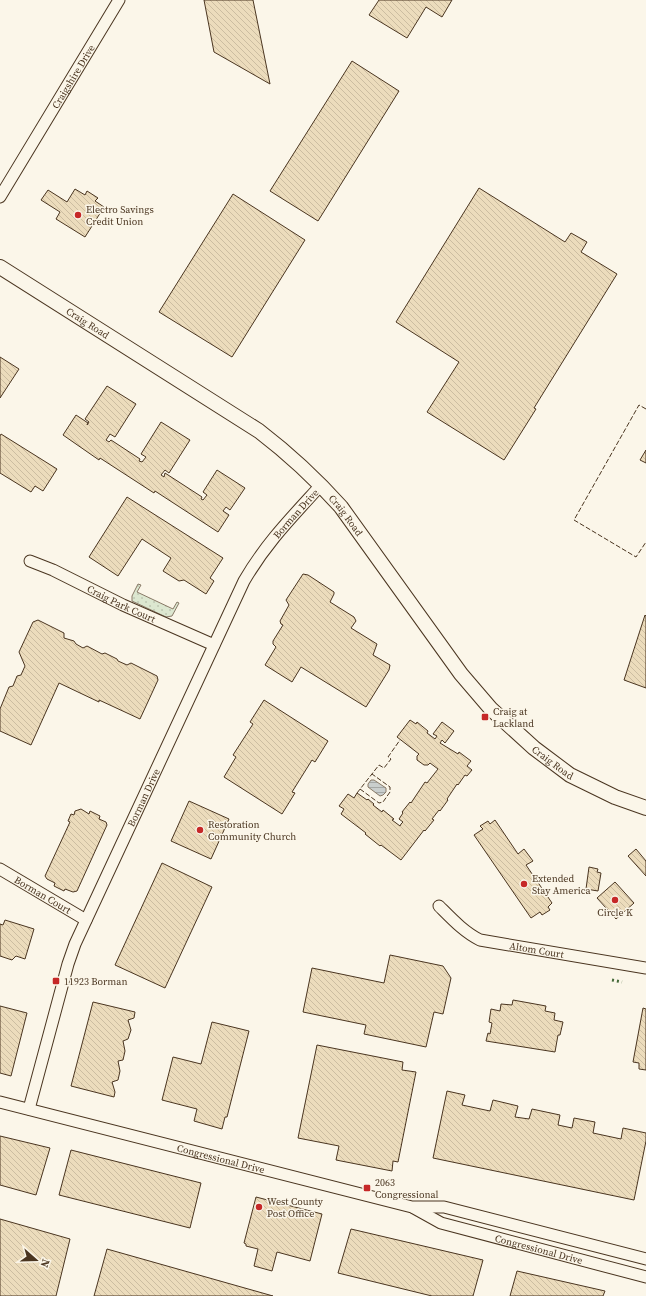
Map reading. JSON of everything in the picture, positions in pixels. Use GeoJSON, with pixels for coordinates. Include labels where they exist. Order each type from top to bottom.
{"type":"FeatureCollection","features":[{"type":"Feature","properties":{"kind":"main road","name":"Craig Road"},"geometry":{"type":"LineString","coordinates":[[0,267],[259,431],[293,458],[341,507],[461,674],[491,710],[534,748],[570,775],[615,797],[646,808]]}},
{"type":"Feature","properties":{"kind":"street","name":"Craigshire Drive"},"geometry":{"type":"LineString","coordinates":[[0,197],[119,0]]}},
{"type":"Feature","properties":{"kind":"street","name":"Borman Drive"},"geometry":{"type":"LineString","coordinates":[[29,1109],[68,964],[86,920],[214,645],[254,563],[283,526],[321,485]]}},
{"type":"Feature","properties":{"kind":"street","name":"Craig Park Court"},"geometry":{"type":"LineString","coordinates":[[30,561],[54,570],[123,605],[214,645]]}},
{"type":"Feature","properties":{"kind":"street","name":"Borman Court"},"geometry":{"type":"LineString","coordinates":[[0,869],[86,920]]}},
{"type":"Feature","properties":{"kind":"street","name":"Altom Court"},"geometry":{"type":"LineString","coordinates":[[439,906],[471,936],[480,940],[646,968]]}},
{"type":"Feature","properties":{"kind":"street"},"geometry":{"type":"LineString","coordinates":[[0,1102],[29,1109]]}},
{"type":"Feature","properties":{"kind":"street","name":"Congressional Drive"},"geometry":{"type":"LineString","coordinates":[[29,1109],[336,1189],[412,1207],[444,1207],[646,1259]]}},
{"type":"Feature","properties":{"kind":"street","name":"Congressional Drive"},"geometry":{"type":"LineString","coordinates":[[412,1207],[441,1223],[646,1277]]}},
{"type":"Feature","properties":{"kind":"green space"},"geometry":{"type":"Polygon","coordinates":[[[138,584],[141,585],[137,592],[173,609],[177,602],[179,603],[172,616],[166,617],[132,601],[132,596],[138,584]]]}},
{"type":"Feature","properties":{"kind":"shaded area"},"geometry":{"type":"Polygon","coordinates":[[[371,780],[374,780],[386,788],[386,792],[383,795],[380,796],[368,787],[371,780]]]}},
{"type":"Feature","properties":{"kind":"building"},"geometry":{"type":"Polygon","coordinates":[[[204,0],[253,0],[270,84],[214,52],[204,0]]]}},
{"type":"Feature","properties":{"kind":"building"},"geometry":{"type":"Polygon","coordinates":[[[379,0],[452,0],[442,17],[426,7],[407,38],[369,15],[379,0]]]}},
{"type":"Feature","properties":{"kind":"building"},"geometry":{"type":"Polygon","coordinates":[[[352,61],[399,91],[318,221],[270,191],[352,61]]]}},
{"type":"Feature","properties":{"kind":"building"},"geometry":{"type":"Polygon","coordinates":[[[479,188],[565,242],[571,233],[587,242],[581,252],[617,274],[534,408],[536,409],[504,460],[427,412],[459,362],[396,322],[479,188]]]}},
{"type":"Feature","properties":{"kind":"building","name":"Electro Savings Credit Union"},"geometry":{"type":"Polygon","coordinates":[[[75,189],[85,195],[87,191],[98,198],[95,201],[104,207],[85,237],[56,219],[60,212],[41,200],[48,190],[67,202],[75,189]]]}},
{"type":"Feature","properties":{"kind":"building"},"geometry":{"type":"Polygon","coordinates":[[[233,194],[305,240],[232,357],[159,312],[233,194]]]}},
{"type":"Feature","properties":{"kind":"building"},"geometry":{"type":"Polygon","coordinates":[[[0,357],[19,369],[0,398],[0,357]]]}},
{"type":"Feature","properties":{"kind":"building"},"geometry":{"type":"Polygon","coordinates":[[[107,386],[136,404],[115,437],[110,434],[106,440],[109,442],[111,440],[140,459],[139,461],[142,462],[146,457],[141,454],[161,422],[190,440],[169,473],[165,470],[161,475],[164,477],[165,473],[202,497],[201,499],[203,500],[207,495],[203,492],[217,470],[245,488],[230,510],[226,507],[223,511],[229,515],[218,532],[155,491],[154,493],[100,458],[99,460],[63,435],[76,415],[88,423],[87,425],[89,422],[85,419],[107,386]]]}},
{"type":"Feature","properties":{"kind":"building"},"geometry":{"type":"Polygon","coordinates":[[[1,434],[57,469],[43,491],[35,486],[31,492],[0,473],[1,434]]]}},
{"type":"Feature","properties":{"kind":"building"},"geometry":{"type":"Polygon","coordinates":[[[646,450],[646,463],[640,460],[646,450]]]}},
{"type":"Feature","properties":{"kind":"building"},"geometry":{"type":"Polygon","coordinates":[[[127,497],[223,558],[210,578],[214,581],[206,594],[184,580],[179,581],[163,571],[171,558],[142,539],[118,576],[89,557],[127,497]]]}},
{"type":"Feature","properties":{"kind":"building"},"geometry":{"type":"Polygon","coordinates":[[[303,574],[308,575],[334,592],[330,602],[354,617],[356,621],[351,628],[377,644],[373,655],[390,665],[389,670],[366,707],[301,667],[292,682],[265,665],[276,647],[273,644],[273,641],[283,625],[280,621],[289,605],[286,600],[303,574]]]}},
{"type":"Feature","properties":{"kind":"building"},"geometry":{"type":"Polygon","coordinates":[[[645,615],[646,616],[646,688],[624,680],[645,615]]]}},
{"type":"Feature","properties":{"kind":"building"},"geometry":{"type":"Polygon","coordinates":[[[38,620],[64,633],[64,638],[74,641],[83,648],[87,646],[102,654],[105,653],[127,665],[131,663],[157,676],[158,680],[140,719],[59,683],[31,745],[0,731],[0,709],[9,687],[13,686],[17,676],[21,675],[25,666],[19,652],[33,622],[38,620]]]}},
{"type":"Feature","properties":{"kind":"building"},"geometry":{"type":"Polygon","coordinates":[[[264,700],[328,741],[315,762],[312,760],[292,792],[295,793],[282,814],[224,777],[236,757],[233,755],[253,724],[250,722],[264,700]]]}},
{"type":"Feature","properties":{"kind":"building"},"geometry":{"type":"Polygon","coordinates":[[[410,720],[416,724],[417,722],[435,739],[437,736],[433,734],[442,722],[454,731],[445,743],[442,740],[440,743],[458,754],[459,752],[471,761],[467,766],[472,770],[467,776],[465,775],[458,785],[457,784],[447,799],[448,800],[432,819],[434,820],[425,831],[424,830],[401,860],[381,845],[380,846],[341,814],[344,809],[339,806],[348,794],[354,798],[357,793],[367,800],[368,799],[382,812],[383,810],[400,826],[403,822],[399,819],[403,813],[402,812],[410,802],[411,803],[425,782],[427,783],[438,769],[430,763],[428,765],[424,765],[417,760],[417,756],[419,754],[397,737],[410,720]]]}},
{"type":"Feature","properties":{"kind":"building","name":"Restoration Community Church"},"geometry":{"type":"Polygon","coordinates":[[[189,801],[229,819],[211,859],[171,841],[189,801]]]}},
{"type":"Feature","properties":{"kind":"building"},"geometry":{"type":"Polygon","coordinates":[[[81,809],[89,814],[90,811],[100,816],[99,819],[106,822],[107,825],[77,891],[73,892],[65,889],[64,891],[54,886],[55,883],[47,879],[45,876],[70,822],[68,821],[71,814],[74,815],[75,811],[81,809]]]}},
{"type":"Feature","properties":{"kind":"building","name":"Extended Stay America"},"geometry":{"type":"Polygon","coordinates":[[[495,820],[518,854],[524,849],[533,861],[526,865],[552,903],[548,907],[550,910],[542,915],[540,912],[531,918],[474,835],[483,829],[480,826],[488,821],[490,824],[495,820]]]}},
{"type":"Feature","properties":{"kind":"building"},"geometry":{"type":"Polygon","coordinates":[[[636,849],[646,861],[646,876],[628,856],[636,849]]]}},
{"type":"Feature","properties":{"kind":"building"},"geometry":{"type":"Polygon","coordinates":[[[162,863],[212,887],[165,988],[115,965],[162,863]]]}},
{"type":"Feature","properties":{"kind":"building"},"geometry":{"type":"Polygon","coordinates":[[[589,867],[598,869],[597,872],[601,873],[598,891],[586,889],[589,867]]]}},
{"type":"Feature","properties":{"kind":"building","name":"Circle K"},"geometry":{"type":"Polygon","coordinates":[[[615,882],[634,903],[616,919],[597,898],[615,882]]]}},
{"type":"Feature","properties":{"kind":"building"},"geometry":{"type":"Polygon","coordinates":[[[5,920],[34,929],[25,959],[16,956],[12,960],[0,956],[0,924],[3,925],[5,920]]]}},
{"type":"Feature","properties":{"kind":"building"},"geometry":{"type":"Polygon","coordinates":[[[390,955],[443,966],[451,978],[443,1014],[434,1012],[426,1047],[364,1034],[366,1025],[303,1012],[312,968],[384,983],[390,955]]]}},
{"type":"Feature","properties":{"kind":"building"},"geometry":{"type":"Polygon","coordinates":[[[513,1000],[546,1006],[545,1011],[555,1013],[554,1020],[563,1022],[560,1035],[558,1035],[555,1052],[486,1041],[488,1033],[490,1034],[492,1023],[489,1022],[491,1009],[500,1011],[501,1004],[512,1005],[513,1000]]]}},
{"type":"Feature","properties":{"kind":"building"},"geometry":{"type":"Polygon","coordinates":[[[93,1002],[135,1012],[134,1018],[128,1020],[131,1030],[128,1039],[123,1041],[125,1051],[123,1060],[118,1061],[120,1071],[118,1080],[112,1082],[115,1092],[114,1097],[71,1086],[93,1002]]]}},
{"type":"Feature","properties":{"kind":"building"},"geometry":{"type":"Polygon","coordinates":[[[0,1006],[27,1013],[11,1076],[0,1073],[0,1006]]]}},
{"type":"Feature","properties":{"kind":"building"},"geometry":{"type":"Polygon","coordinates":[[[643,1008],[646,1009],[646,1070],[639,1069],[639,1063],[633,1062],[643,1008]]]}},
{"type":"Feature","properties":{"kind":"building"},"geometry":{"type":"Polygon","coordinates":[[[212,1022],[249,1031],[227,1117],[225,1117],[222,1129],[194,1121],[197,1109],[162,1100],[173,1057],[201,1064],[212,1022]]]}},
{"type":"Feature","properties":{"kind":"building"},"geometry":{"type":"Polygon","coordinates":[[[317,1045],[403,1062],[402,1070],[416,1072],[398,1162],[393,1161],[392,1171],[336,1160],[339,1146],[298,1138],[317,1045]]]}},
{"type":"Feature","properties":{"kind":"building"},"geometry":{"type":"Polygon","coordinates":[[[447,1091],[465,1095],[462,1105],[490,1111],[493,1100],[518,1106],[515,1117],[529,1119],[532,1109],[560,1115],[558,1125],[572,1128],[574,1118],[595,1122],[593,1133],[621,1139],[623,1128],[646,1133],[646,1141],[634,1200],[433,1158],[447,1091]]]}},
{"type":"Feature","properties":{"kind":"building"},"geometry":{"type":"Polygon","coordinates":[[[0,1136],[50,1148],[36,1195],[0,1185],[0,1136]]]}},
{"type":"Feature","properties":{"kind":"building"},"geometry":{"type":"Polygon","coordinates":[[[71,1150],[201,1183],[190,1228],[59,1195],[71,1150]]]}},
{"type":"Feature","properties":{"kind":"building"},"geometry":{"type":"Polygon","coordinates":[[[256,1197],[322,1214],[310,1261],[277,1252],[272,1271],[254,1266],[258,1249],[246,1246],[244,1243],[256,1197]]]}},
{"type":"Feature","properties":{"kind":"building"},"geometry":{"type":"Polygon","coordinates":[[[0,1219],[70,1239],[56,1296],[0,1296],[0,1219]]]}},
{"type":"Feature","properties":{"kind":"building"},"geometry":{"type":"Polygon","coordinates":[[[351,1229],[483,1260],[473,1296],[432,1296],[338,1273],[351,1229]]]}},
{"type":"Feature","properties":{"kind":"building"},"geometry":{"type":"Polygon","coordinates":[[[107,1249],[273,1296],[94,1296],[107,1249]]]}},
{"type":"Feature","properties":{"kind":"building"},"geometry":{"type":"Polygon","coordinates":[[[517,1271],[605,1291],[603,1296],[510,1296],[517,1271]]]}},
{"type":"Feature","properties":{"kind":"hedge"},"geometry":{"type":"LineString","coordinates":[[612,980],[622,982]]}},
{"type":"Feature","properties":{"kind":"fence"},"geometry":{"type":"LineString","coordinates":[[646,409],[639,405],[574,520],[636,557],[646,542]]}},
{"type":"Feature","properties":{"kind":"fence"},"geometry":{"type":"LineString","coordinates":[[357,793],[379,765],[384,768],[391,759],[388,757],[400,740]]}},
{"type":"Feature","properties":{"kind":"fence"},"geometry":{"type":"LineString","coordinates":[[360,789],[379,803],[383,802],[390,792],[390,787],[372,774]]}},
{"type":"Feature","properties":{"kind":"place","name":"Electro Savings Credit Union"},"geometry":{"type":"Point","coordinates":[78,215]}},
{"type":"Feature","properties":{"kind":"place","name":"Craig at Lackland"},"geometry":{"type":"Point","coordinates":[485,717]}},
{"type":"Feature","properties":{"kind":"place","name":"Restoration Community Church"},"geometry":{"type":"Point","coordinates":[200,830]}},
{"type":"Feature","properties":{"kind":"place","name":"Extended Stay America"},"geometry":{"type":"Point","coordinates":[524,884]}},
{"type":"Feature","properties":{"kind":"place","name":"Circle K"},"geometry":{"type":"Point","coordinates":[615,900]}},
{"type":"Feature","properties":{"kind":"place","name":"11923 Borman"},"geometry":{"type":"Point","coordinates":[56,981]}},
{"type":"Feature","properties":{"kind":"place","name":"2063 Congressional"},"geometry":{"type":"Point","coordinates":[367,1188]}},
{"type":"Feature","properties":{"kind":"place","name":"West County Post Office"},"geometry":{"type":"Point","coordinates":[259,1207]}}]}
